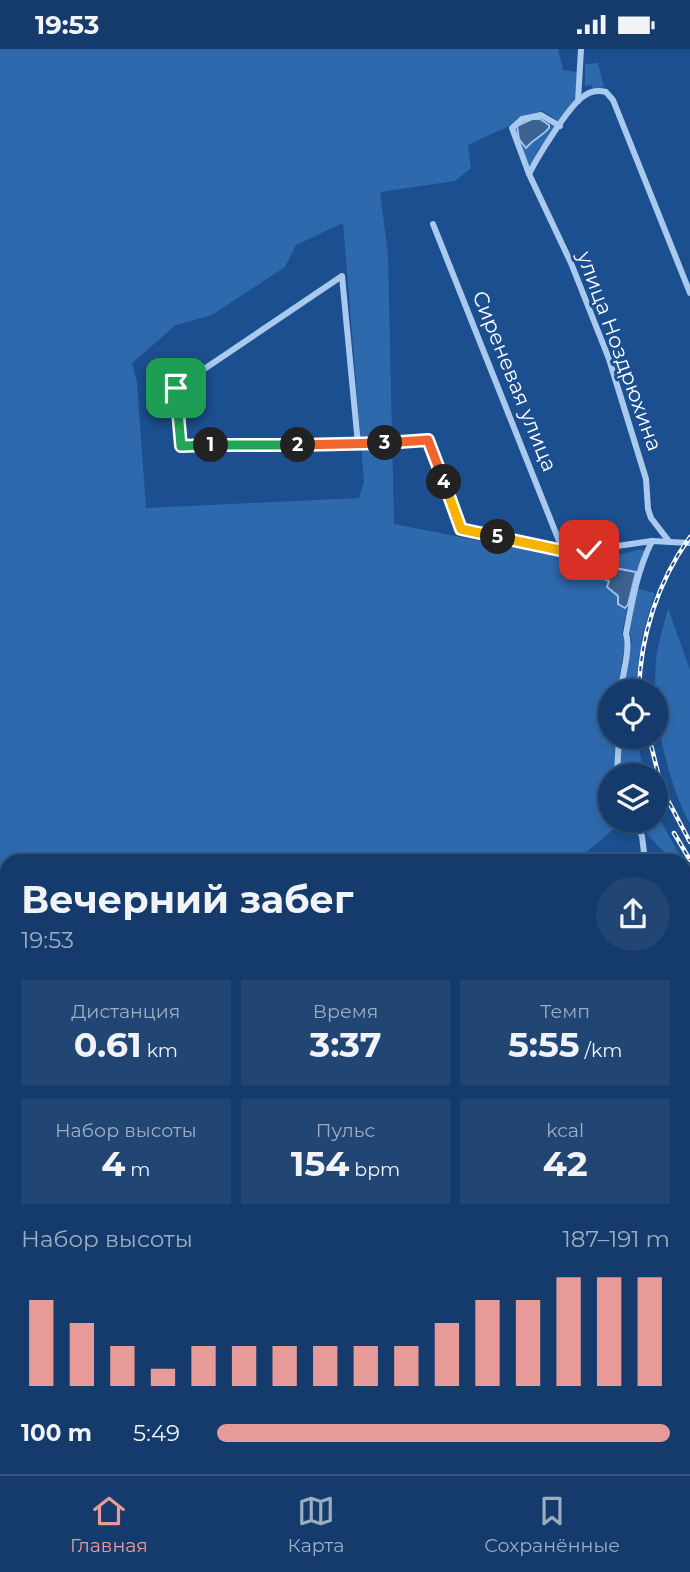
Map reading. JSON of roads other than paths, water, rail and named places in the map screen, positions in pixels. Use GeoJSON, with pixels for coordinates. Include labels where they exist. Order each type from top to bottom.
{"type":"FeatureCollection","features":[{"type":"Feature","properties":{"kind":"street"},"geometry":{"type":"LineString","coordinates":[[578,101],[581,49]]}},
{"type":"Feature","properties":{"kind":"street"},"geometry":{"type":"LineString","coordinates":[[528,174],[540,151],[578,101],[585,95],[601,90],[613,100],[690,293]]}},
{"type":"Feature","properties":{"kind":"street","name":"улица Ноздрюхина"},"geometry":{"type":"LineString","coordinates":[[560,126],[541,115],[522,119],[512,128],[528,174],[571,263],[609,359],[646,479],[648,509],[651,518],[668,540]]}},
{"type":"Feature","properties":{"kind":"street","name":"Сиреневая улица"},"geometry":{"type":"LineString","coordinates":[[433,225],[564,551]]}},
{"type":"Feature","properties":{"kind":"street"},"geometry":{"type":"LineString","coordinates":[[358,444],[342,276],[176,388],[181,446],[358,444],[428,440],[461,529],[564,551],[652,541],[690,543]]}},
{"type":"Feature","properties":{"kind":"street"},"geometry":{"type":"LineString","coordinates":[[622,679],[629,641],[626,634],[635,587],[644,556],[652,541]]}},
{"type":"Feature","properties":{"kind":"street"},"geometry":{"type":"LineString","coordinates":[[640,833],[644,854]]}},
{"type":"Feature","properties":{"kind":"railway"},"geometry":{"type":"LineString","coordinates":[[640,679],[643,650],[653,610],[669,572],[690,537]]}},
{"type":"Feature","properties":{"kind":"railway"},"geometry":{"type":"LineString","coordinates":[[652,749],[662,789],[690,842]]}},
{"type":"Feature","properties":{"kind":"railway"},"geometry":{"type":"LineString","coordinates":[[674,833],[686,854]]}}]}
